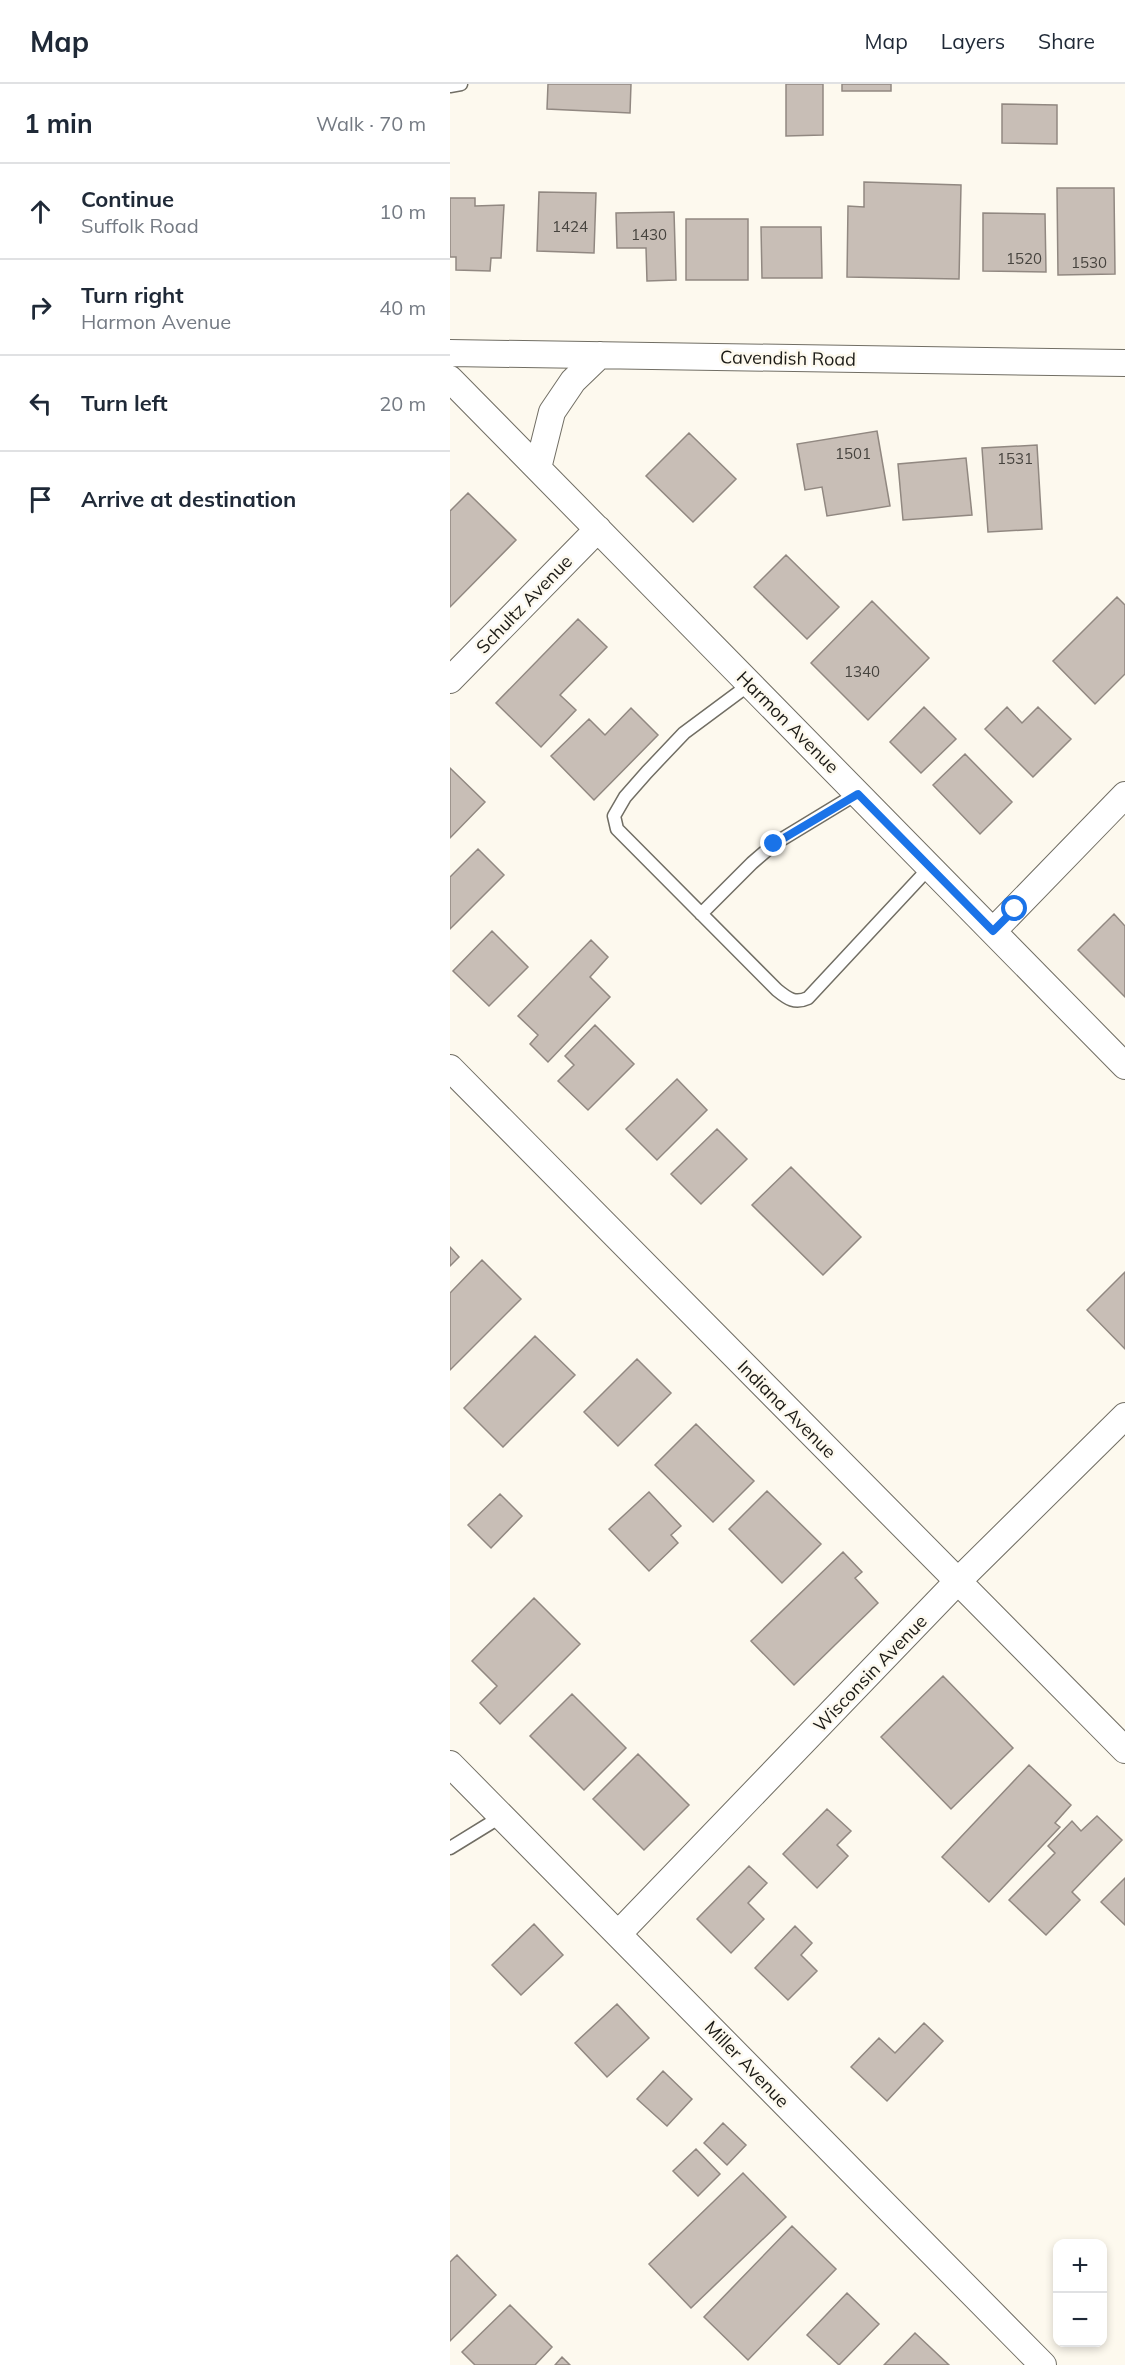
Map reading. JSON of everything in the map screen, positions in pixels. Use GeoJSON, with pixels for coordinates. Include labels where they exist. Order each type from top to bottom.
{"type":"FeatureCollection","features":[{"type":"Feature","properties":{"kind":"street","name":"Cavendish Road"},"geometry":{"type":"LineString","coordinates":[[450,353],[1125,363]]}},
{"type":"Feature","properties":{"kind":"street"},"geometry":{"type":"LineString","coordinates":[[538,468],[552,412],[573,381],[600,355]]}},
{"type":"Feature","properties":{"kind":"street","name":"Harmon Avenue"},"geometry":{"type":"LineString","coordinates":[[450,379],[1125,1066]]}},
{"type":"Feature","properties":{"kind":"street","name":"Schultz Avenue"},"geometry":{"type":"LineString","coordinates":[[450,680],[598,529]]}},
{"type":"Feature","properties":{"kind":"street"},"geometry":{"type":"LineString","coordinates":[[993,931],[1125,795]]}},
{"type":"Feature","properties":{"kind":"street","name":"Indiana Avenue"},"geometry":{"type":"LineString","coordinates":[[450,1068],[1125,1750]]}},
{"type":"Feature","properties":{"kind":"street","name":"Wisconsin Avenue"},"geometry":{"type":"LineString","coordinates":[[619,1933],[957,1582],[1125,1416]]}},
{"type":"Feature","properties":{"kind":"street","name":"Miller Avenue"},"geometry":{"type":"LineString","coordinates":[[450,1764],[1043,2365]]}},
{"type":"Feature","properties":{"kind":"lane"},"geometry":{"type":"LineString","coordinates":[[450,86],[461,84]]}},
{"type":"Feature","properties":{"kind":"lane"},"geometry":{"type":"LineString","coordinates":[[750,684],[684,733],[625,797],[614,816],[617,829],[777,990],[789,999],[800,1002],[808,998],[930,867]]}},
{"type":"Feature","properties":{"kind":"lane"},"geometry":{"type":"LineString","coordinates":[[701,914],[774,844],[858,794]]}},
{"type":"Feature","properties":{"kind":"lane"},"geometry":{"type":"LineString","coordinates":[[450,1848],[502,1816]]}},
{"type":"Feature","properties":{"kind":"building"},"geometry":{"type":"Polygon","coordinates":[[[548,84],[631,84],[630,113],[547,109],[548,84]]]}},
{"type":"Feature","properties":{"kind":"building"},"geometry":{"type":"Polygon","coordinates":[[[786,84],[823,84],[823,135],[786,136],[786,84]]]}},
{"type":"Feature","properties":{"kind":"building"},"geometry":{"type":"Polygon","coordinates":[[[842,84],[891,84],[891,91],[842,91],[842,84]]]}},
{"type":"Feature","properties":{"kind":"building"},"geometry":{"type":"Polygon","coordinates":[[[1002,104],[1057,105],[1057,144],[1002,143],[1002,104]]]}},
{"type":"Feature","properties":{"kind":"building"},"geometry":{"type":"Polygon","coordinates":[[[864,182],[961,185],[959,279],[847,277],[848,206],[864,207],[864,182]]]}},
{"type":"Feature","properties":{"kind":"building"},"geometry":{"type":"Polygon","coordinates":[[[1057,188],[1114,188],[1115,274],[1058,275],[1057,188]]]}},
{"type":"Feature","properties":{"kind":"building"},"geometry":{"type":"Polygon","coordinates":[[[539,192],[596,193],[594,253],[537,251],[539,192]]]}},
{"type":"Feature","properties":{"kind":"building"},"geometry":{"type":"Polygon","coordinates":[[[450,198],[475,198],[475,206],[504,205],[501,258],[491,258],[490,271],[456,270],[456,257],[450,257],[450,198]]]}},
{"type":"Feature","properties":{"kind":"building"},"geometry":{"type":"Polygon","coordinates":[[[674,212],[676,280],[647,281],[646,248],[617,248],[616,213],[674,212]]]}},
{"type":"Feature","properties":{"kind":"building"},"geometry":{"type":"Polygon","coordinates":[[[983,213],[1045,214],[1046,272],[983,271],[983,213]]]}},
{"type":"Feature","properties":{"kind":"building"},"geometry":{"type":"Polygon","coordinates":[[[686,219],[748,219],[748,280],[686,280],[686,219]]]}},
{"type":"Feature","properties":{"kind":"building"},"geometry":{"type":"Polygon","coordinates":[[[761,227],[821,227],[822,278],[762,278],[761,227]]]}},
{"type":"Feature","properties":{"kind":"building"},"geometry":{"type":"Polygon","coordinates":[[[877,431],[890,506],[827,516],[822,487],[805,490],[797,444],[877,431]]]}},
{"type":"Feature","properties":{"kind":"building"},"geometry":{"type":"Polygon","coordinates":[[[689,433],[736,479],[693,522],[646,476],[689,433]]]}},
{"type":"Feature","properties":{"kind":"building"},"geometry":{"type":"Polygon","coordinates":[[[1037,445],[1042,529],[988,532],[982,448],[1037,445]]]}},
{"type":"Feature","properties":{"kind":"building"},"geometry":{"type":"Polygon","coordinates":[[[966,458],[972,515],[903,520],[898,464],[966,458]]]}},
{"type":"Feature","properties":{"kind":"building"},"geometry":{"type":"Polygon","coordinates":[[[468,493],[516,540],[450,607],[450,511],[468,493]]]}},
{"type":"Feature","properties":{"kind":"building"},"geometry":{"type":"Polygon","coordinates":[[[786,555],[839,607],[807,639],[754,587],[786,555]]]}},
{"type":"Feature","properties":{"kind":"building"},"geometry":{"type":"Polygon","coordinates":[[[1117,597],[1125,605],[1125,674],[1095,704],[1053,661],[1117,597]]]}},
{"type":"Feature","properties":{"kind":"building"},"geometry":{"type":"Polygon","coordinates":[[[872,601],[929,658],[868,720],[811,663],[872,601]]]}},
{"type":"Feature","properties":{"kind":"building"},"geometry":{"type":"Polygon","coordinates":[[[578,619],[607,647],[560,695],[576,710],[541,747],[496,703],[578,619]]]}},
{"type":"Feature","properties":{"kind":"building"},"geometry":{"type":"Polygon","coordinates":[[[924,707],[956,739],[921,773],[890,742],[924,707]]]}},
{"type":"Feature","properties":{"kind":"building"},"geometry":{"type":"Polygon","coordinates":[[[1007,707],[1022,723],[1038,707],[1071,739],[1033,777],[985,729],[1007,707]]]}},
{"type":"Feature","properties":{"kind":"building"},"geometry":{"type":"Polygon","coordinates":[[[631,708],[658,735],[594,800],[551,756],[589,719],[605,735],[631,708]]]}},
{"type":"Feature","properties":{"kind":"building"},"geometry":{"type":"Polygon","coordinates":[[[965,754],[1012,802],[980,834],[933,785],[965,754]]]}},
{"type":"Feature","properties":{"kind":"building"},"geometry":{"type":"Polygon","coordinates":[[[450,768],[485,802],[450,838],[450,768]]]}},
{"type":"Feature","properties":{"kind":"building"},"geometry":{"type":"Polygon","coordinates":[[[478,849],[504,875],[450,929],[450,877],[478,849]]]}},
{"type":"Feature","properties":{"kind":"building"},"geometry":{"type":"Polygon","coordinates":[[[1114,914],[1125,926],[1125,997],[1078,950],[1114,914]]]}},
{"type":"Feature","properties":{"kind":"building"},"geometry":{"type":"Polygon","coordinates":[[[492,931],[528,967],[489,1006],[453,971],[492,931]]]}},
{"type":"Feature","properties":{"kind":"building"},"geometry":{"type":"Polygon","coordinates":[[[591,940],[608,957],[590,977],[610,997],[548,1062],[530,1044],[538,1035],[518,1016],[591,940]]]}},
{"type":"Feature","properties":{"kind":"building"},"geometry":{"type":"Polygon","coordinates":[[[595,1025],[634,1064],[588,1110],[558,1081],[574,1065],[565,1056],[595,1025]]]}},
{"type":"Feature","properties":{"kind":"building"},"geometry":{"type":"Polygon","coordinates":[[[677,1079],[707,1110],[657,1160],[626,1129],[677,1079]]]}},
{"type":"Feature","properties":{"kind":"building"},"geometry":{"type":"Polygon","coordinates":[[[717,1129],[747,1159],[701,1204],[671,1174],[717,1129]]]}},
{"type":"Feature","properties":{"kind":"building"},"geometry":{"type":"Polygon","coordinates":[[[791,1167],[861,1237],[823,1275],[752,1205],[791,1167]]]}},
{"type":"Feature","properties":{"kind":"building"},"geometry":{"type":"Polygon","coordinates":[[[450,1247],[459,1257],[450,1266],[450,1247]]]}},
{"type":"Feature","properties":{"kind":"building"},"geometry":{"type":"Polygon","coordinates":[[[482,1260],[521,1299],[450,1370],[450,1293],[482,1260]]]}},
{"type":"Feature","properties":{"kind":"building"},"geometry":{"type":"Polygon","coordinates":[[[1125,1272],[1125,1349],[1087,1310],[1125,1272]]]}},
{"type":"Feature","properties":{"kind":"building"},"geometry":{"type":"Polygon","coordinates":[[[535,1336],[575,1375],[503,1447],[464,1408],[535,1336]]]}},
{"type":"Feature","properties":{"kind":"building"},"geometry":{"type":"Polygon","coordinates":[[[637,1359],[671,1393],[618,1446],[584,1412],[637,1359]]]}},
{"type":"Feature","properties":{"kind":"building"},"geometry":{"type":"Polygon","coordinates":[[[696,1424],[754,1481],[713,1522],[655,1465],[696,1424]]]}},
{"type":"Feature","properties":{"kind":"building"},"geometry":{"type":"Polygon","coordinates":[[[767,1491],[821,1544],[782,1583],[729,1529],[767,1491]]]}},
{"type":"Feature","properties":{"kind":"building"},"geometry":{"type":"Polygon","coordinates":[[[649,1492],[681,1526],[671,1535],[678,1543],[649,1571],[609,1529],[649,1492]]]}},
{"type":"Feature","properties":{"kind":"building"},"geometry":{"type":"Polygon","coordinates":[[[500,1494],[522,1516],[491,1548],[468,1525],[500,1494]]]}},
{"type":"Feature","properties":{"kind":"building"},"geometry":{"type":"Polygon","coordinates":[[[843,1552],[862,1572],[855,1578],[878,1603],[794,1685],[751,1641],[843,1552]]]}},
{"type":"Feature","properties":{"kind":"building"},"geometry":{"type":"Polygon","coordinates":[[[534,1598],[580,1644],[500,1724],[480,1703],[497,1686],[472,1661],[534,1598]]]}},
{"type":"Feature","properties":{"kind":"building"},"geometry":{"type":"Polygon","coordinates":[[[943,1676],[1013,1748],[951,1809],[881,1737],[943,1676]]]}},
{"type":"Feature","properties":{"kind":"building"},"geometry":{"type":"Polygon","coordinates":[[[572,1694],[626,1748],[584,1790],[530,1736],[572,1694]]]}},
{"type":"Feature","properties":{"kind":"building"},"geometry":{"type":"Polygon","coordinates":[[[638,1754],[689,1805],[644,1850],[593,1799],[638,1754]]]}},
{"type":"Feature","properties":{"kind":"building"},"geometry":{"type":"Polygon","coordinates":[[[1029,1765],[1071,1805],[1055,1823],[1060,1827],[989,1902],[942,1857],[1029,1765]]]}},
{"type":"Feature","properties":{"kind":"building"},"geometry":{"type":"Polygon","coordinates":[[[827,1809],[851,1831],[837,1845],[848,1856],[817,1888],[783,1854],[827,1809]]]}},
{"type":"Feature","properties":{"kind":"building"},"geometry":{"type":"Polygon","coordinates":[[[1097,1816],[1122,1840],[1072,1892],[1080,1900],[1046,1935],[1009,1900],[1055,1853],[1048,1846],[1072,1821],[1081,1831],[1097,1816]]]}},
{"type":"Feature","properties":{"kind":"building"},"geometry":{"type":"Polygon","coordinates":[[[749,1866],[767,1883],[748,1903],[764,1919],[731,1953],[697,1919],[749,1866]]]}},
{"type":"Feature","properties":{"kind":"building"},"geometry":{"type":"Polygon","coordinates":[[[1125,1878],[1125,1925],[1101,1902],[1125,1878]]]}},
{"type":"Feature","properties":{"kind":"building"},"geometry":{"type":"Polygon","coordinates":[[[534,1924],[563,1955],[521,1995],[492,1965],[534,1924]]]}},
{"type":"Feature","properties":{"kind":"building"},"geometry":{"type":"Polygon","coordinates":[[[795,1926],[812,1943],[801,1955],[817,1971],[788,2000],[755,1968],[795,1926]]]}},
{"type":"Feature","properties":{"kind":"building"},"geometry":{"type":"Polygon","coordinates":[[[617,2004],[649,2038],[607,2077],[575,2043],[617,2004]]]}},
{"type":"Feature","properties":{"kind":"building"},"geometry":{"type":"Polygon","coordinates":[[[924,2023],[943,2041],[887,2101],[851,2067],[879,2038],[895,2053],[924,2023]]]}},
{"type":"Feature","properties":{"kind":"building"},"geometry":{"type":"Polygon","coordinates":[[[663,2071],[692,2099],[667,2126],[637,2099],[663,2071]]]}},
{"type":"Feature","properties":{"kind":"building"},"geometry":{"type":"Polygon","coordinates":[[[723,2123],[746,2145],[727,2165],[704,2143],[723,2123]]]}},
{"type":"Feature","properties":{"kind":"building"},"geometry":{"type":"Polygon","coordinates":[[[696,2149],[720,2174],[698,2196],[673,2171],[696,2149]]]}},
{"type":"Feature","properties":{"kind":"building"},"geometry":{"type":"Polygon","coordinates":[[[743,2173],[786,2217],[691,2308],[649,2264],[743,2173]]]}},
{"type":"Feature","properties":{"kind":"building"},"geometry":{"type":"Polygon","coordinates":[[[792,2226],[836,2269],[748,2360],[704,2317],[792,2226]]]}},
{"type":"Feature","properties":{"kind":"building"},"geometry":{"type":"Polygon","coordinates":[[[457,2255],[496,2295],[450,2341],[450,2262],[457,2255]]]}},
{"type":"Feature","properties":{"kind":"building"},"geometry":{"type":"Polygon","coordinates":[[[847,2293],[879,2324],[839,2365],[807,2335],[847,2293]]]}},
{"type":"Feature","properties":{"kind":"building"},"geometry":{"type":"Polygon","coordinates":[[[510,2305],[552,2347],[535,2365],[475,2365],[462,2352],[510,2305]]]}},
{"type":"Feature","properties":{"kind":"building"},"geometry":{"type":"Polygon","coordinates":[[[915,2333],[949,2365],[884,2365],[915,2333]]]}},
{"type":"Feature","properties":{"kind":"building"},"geometry":{"type":"Polygon","coordinates":[[[562,2357],[570,2365],[555,2365],[562,2357]]]}},
{"type":"Feature","properties":{"kind":"route"},"geometry":{"type":"LineString","coordinates":[[774,844],[858,794],[993,931],[1015,909]]}}]}
